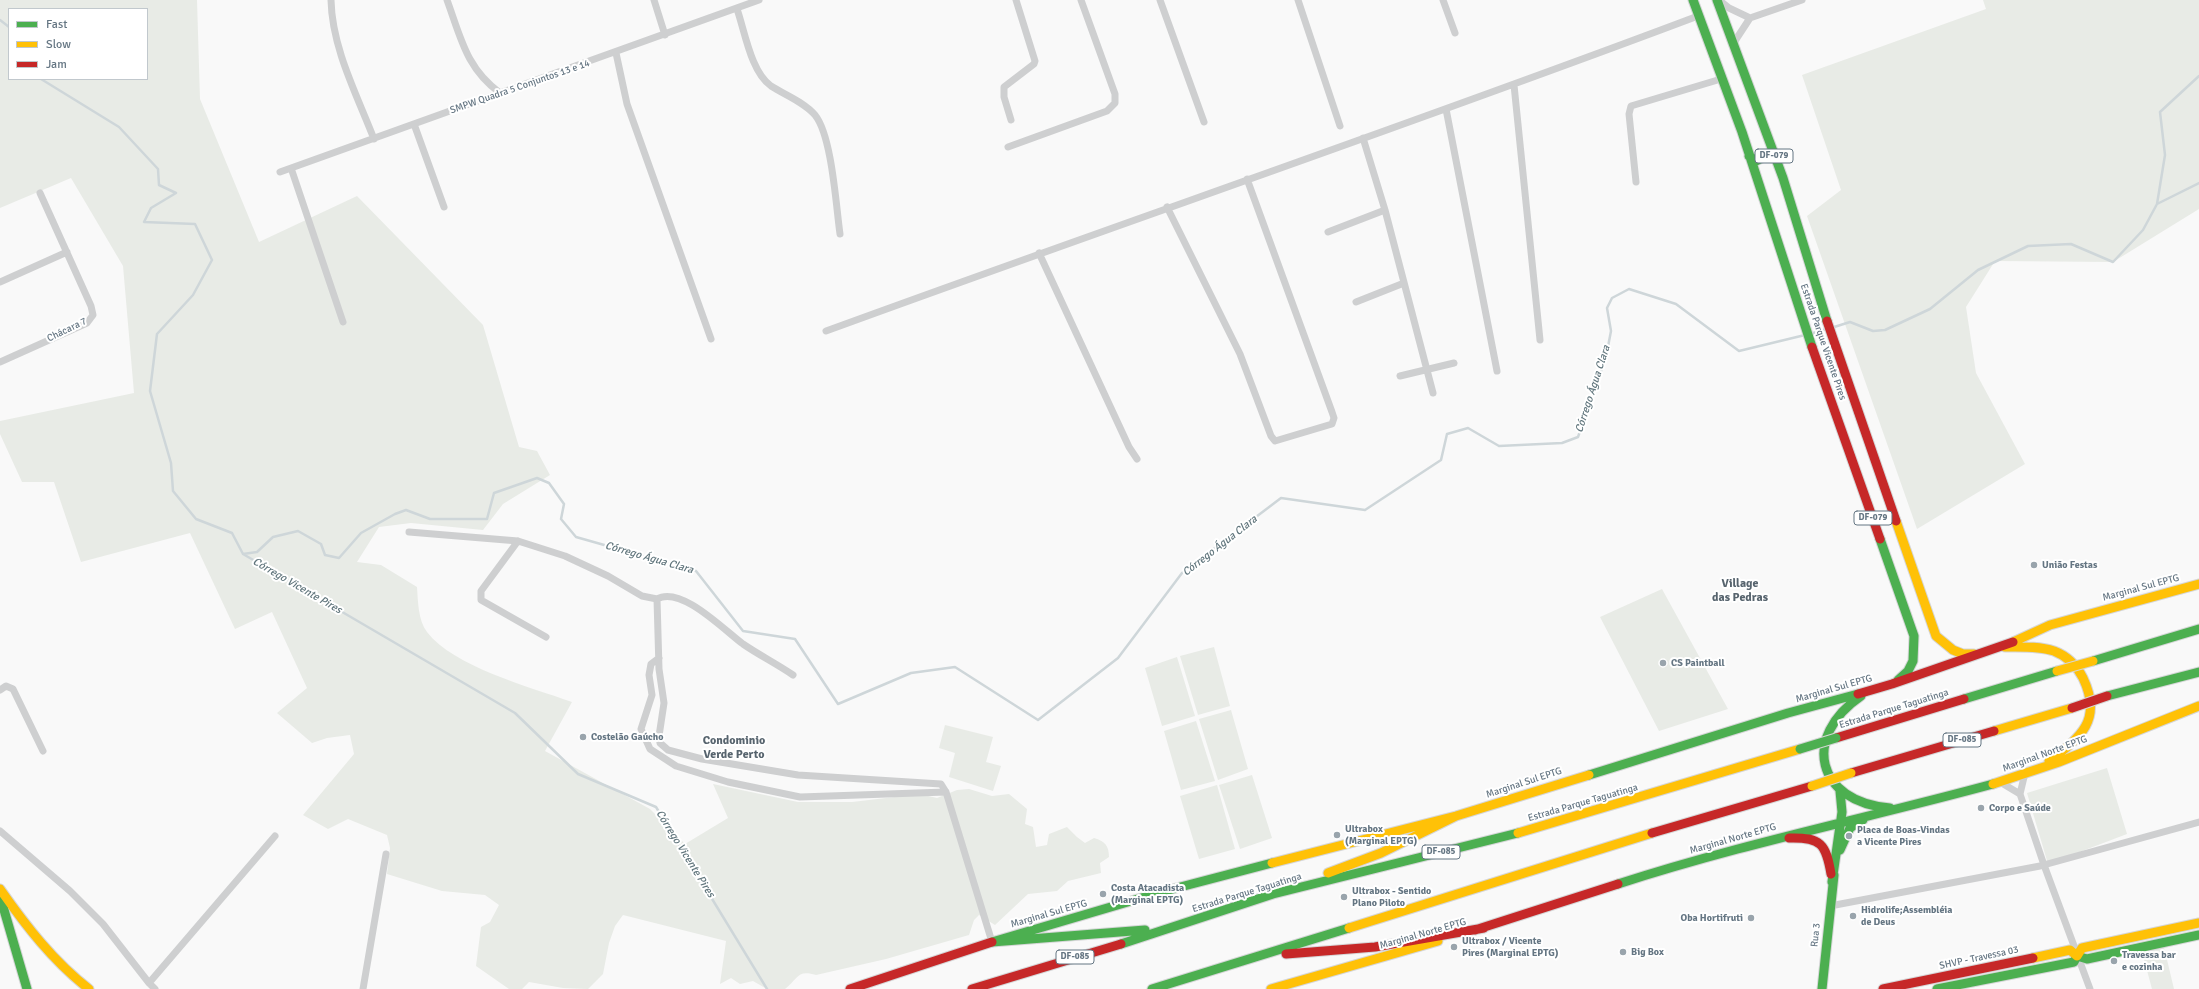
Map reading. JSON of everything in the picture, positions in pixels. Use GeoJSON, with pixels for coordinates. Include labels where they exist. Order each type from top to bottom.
{"type":"FeatureCollection","features":[{"type":"Feature","properties":{"kind":"main road","name":"Estrada Parque Vicente Pires"},"geometry":{"type":"LineString","coordinates":[[1693,0],[1722,78],[1802,318],[1914,636],[1914,659],[1911,667],[1905,675],[1892,684]]}},
{"type":"Feature","properties":{"kind":"main road","name":"Estrada Parque Vicente Pires"},"geometry":{"type":"LineString","coordinates":[[1718,0],[1733,45],[1784,178],[1824,314],[1936,636],[1951,650],[1968,655],[1981,654]]}},
{"type":"Feature","properties":{"kind":"main road"},"geometry":{"type":"LineString","coordinates":[[1749,156],[1756,161],[1773,152]]}},
{"type":"Feature","properties":{"kind":"main road","name":"Marginal Sul EPTG"},"geometry":{"type":"LineString","coordinates":[[850,989],[992,942],[1165,891],[1456,816],[1788,713],[1892,684],[2001,647],[2050,625],[2199,584]]}},
{"type":"Feature","properties":{"kind":"main road","name":"Estrada Parque Taguatinga"},"geometry":{"type":"LineString","coordinates":[[972,989],[1179,926],[1273,894],[1544,826],[2199,629]]}},
{"type":"Feature","properties":{"kind":"main road"},"geometry":{"type":"LineString","coordinates":[[2001,647],[2037,648],[2066,657],[2074,662],[2089,691],[2093,706],[2092,714],[2087,725],[2070,746],[2041,768]]}},
{"type":"Feature","properties":{"kind":"main road","name":"DF-085"},"geometry":{"type":"LineString","coordinates":[[1152,989],[1262,956],[1628,840],[2072,708],[2107,696],[2199,672]]}},
{"type":"Feature","properties":{"kind":"main road"},"geometry":{"type":"LineString","coordinates":[[1875,688],[1852,701],[1839,714],[1830,728],[1826,744],[1825,759],[1829,776],[1840,791],[1856,801],[1875,807],[1902,809]]}},
{"type":"Feature","properties":{"kind":"main road","name":"Marginal Norte EPTG"},"geometry":{"type":"LineString","coordinates":[[1271,989],[1484,928],[1655,872],[1722,855],[1768,840],[1840,822],[1902,809],[2000,782],[2041,768],[2199,706]]}},
{"type":"Feature","properties":{"kind":"main road"},"geometry":{"type":"LineString","coordinates":[[1832,882],[1842,801],[1840,791]]}},
{"type":"Feature","properties":{"kind":"main road"},"geometry":{"type":"LineString","coordinates":[[1832,882],[1846,834],[1854,824],[1878,814]]}},
{"type":"Feature","properties":{"kind":"main road"},"geometry":{"type":"LineString","coordinates":[[1273,894],[1381,853],[1456,816]]}},
{"type":"Feature","properties":{"kind":"main road"},"geometry":{"type":"LineString","coordinates":[[1768,840],[1793,838],[1818,840],[1824,845],[1828,854],[1832,882]]}},
{"type":"Feature","properties":{"kind":"main road","name":"Rua 3"},"geometry":{"type":"LineString","coordinates":[[1822,989],[1832,882]]}},
{"type":"Feature","properties":{"kind":"main road"},"geometry":{"type":"LineString","coordinates":[[0,889],[46,950],[76,979],[89,989]]}},
{"type":"Feature","properties":{"kind":"main road"},"geometry":{"type":"LineString","coordinates":[[0,896],[27,989]]}},
{"type":"Feature","properties":{"kind":"main road"},"geometry":{"type":"LineString","coordinates":[[1937,989],[2074,962],[2082,948],[2199,923]]}},
{"type":"Feature","properties":{"kind":"main road"},"geometry":{"type":"LineString","coordinates":[[992,942],[1131,932],[1179,926]]}},
{"type":"Feature","properties":{"kind":"main road"},"geometry":{"type":"LineString","coordinates":[[1262,956],[1375,947],[1484,928]]}},
{"type":"Feature","properties":{"kind":"main road","name":"SHVP - Travessa 03"},"geometry":{"type":"LineString","coordinates":[[1884,989],[2070,950],[2077,956],[2087,959],[2199,935]]}},
{"type":"Feature","properties":{"kind":"street"},"geometry":{"type":"LineString","coordinates":[[331,0],[333,21],[340,50],[374,139]]}},
{"type":"Feature","properties":{"kind":"street"},"geometry":{"type":"LineString","coordinates":[[447,0],[468,57],[477,73],[500,93]]}},
{"type":"Feature","properties":{"kind":"street"},"geometry":{"type":"LineString","coordinates":[[654,0],[665,35]]}},
{"type":"Feature","properties":{"kind":"street"},"geometry":{"type":"LineString","coordinates":[[1011,120],[1004,97],[1004,87],[1035,61],[1016,0]]}},
{"type":"Feature","properties":{"kind":"street"},"geometry":{"type":"LineString","coordinates":[[1008,147],[1107,111],[1115,103],[1115,94],[1081,0]]}},
{"type":"Feature","properties":{"kind":"street"},"geometry":{"type":"LineString","coordinates":[[1160,0],[1204,122]]}},
{"type":"Feature","properties":{"kind":"street"},"geometry":{"type":"LineString","coordinates":[[1298,0],[1340,126]]}},
{"type":"Feature","properties":{"kind":"street"},"geometry":{"type":"LineString","coordinates":[[1443,0],[1456,34]]}},
{"type":"Feature","properties":{"kind":"street"},"geometry":{"type":"LineString","coordinates":[[1718,0],[1729,8],[1750,18]]}},
{"type":"Feature","properties":{"kind":"street"},"geometry":{"type":"LineString","coordinates":[[1733,45],[1750,18],[1802,0]]}},
{"type":"Feature","properties":{"kind":"street","name":"SMPW Quadra 5 Conjuntos 13 e 14"},"geometry":{"type":"LineString","coordinates":[[280,172],[616,53],[755,1]]}},
{"type":"Feature","properties":{"kind":"street"},"geometry":{"type":"LineString","coordinates":[[737,9],[755,67],[763,79],[808,109],[820,123],[830,161],[840,234]]}},
{"type":"Feature","properties":{"kind":"street"},"geometry":{"type":"LineString","coordinates":[[826,331],[1167,207],[1514,85],[1698,16]]}},
{"type":"Feature","properties":{"kind":"street"},"geometry":{"type":"LineString","coordinates":[[616,53],[627,104],[711,339]]}},
{"type":"Feature","properties":{"kind":"street"},"geometry":{"type":"LineString","coordinates":[[1636,182],[1629,114],[1631,106],[1636,103],[1722,78]]}},
{"type":"Feature","properties":{"kind":"street"},"geometry":{"type":"LineString","coordinates":[[1514,85],[1540,340]]}},
{"type":"Feature","properties":{"kind":"street"},"geometry":{"type":"LineString","coordinates":[[1446,109],[1497,371]]}},
{"type":"Feature","properties":{"kind":"street"},"geometry":{"type":"LineString","coordinates":[[414,124],[444,207]]}},
{"type":"Feature","properties":{"kind":"street"},"geometry":{"type":"LineString","coordinates":[[1362,138],[1385,210],[1432,392]]}},
{"type":"Feature","properties":{"kind":"street"},"geometry":{"type":"LineString","coordinates":[[291,168],[343,322]]}},
{"type":"Feature","properties":{"kind":"street"},"geometry":{"type":"LineString","coordinates":[[1167,207],[1240,354],[1271,436],[1275,441],[1283,440],[1332,424],[1334,418],[1332,412],[1247,179]]}},
{"type":"Feature","properties":{"kind":"street","name":"Chácara 7"},"geometry":{"type":"LineString","coordinates":[[0,362],[87,323],[93,315],[91,306],[40,193]]}},
{"type":"Feature","properties":{"kind":"street"},"geometry":{"type":"LineString","coordinates":[[1328,232],[1385,210]]}},
{"type":"Feature","properties":{"kind":"street"},"geometry":{"type":"LineString","coordinates":[[0,282],[67,252]]}},
{"type":"Feature","properties":{"kind":"street"},"geometry":{"type":"LineString","coordinates":[[1039,253],[1129,447],[1137,459]]}},
{"type":"Feature","properties":{"kind":"street"},"geometry":{"type":"LineString","coordinates":[[1356,302],[1404,283]]}},
{"type":"Feature","properties":{"kind":"street"},"geometry":{"type":"LineString","coordinates":[[1400,376],[1454,363]]}},
{"type":"Feature","properties":{"kind":"street"},"geometry":{"type":"LineString","coordinates":[[408,532],[518,541],[565,556],[608,576],[642,596],[657,599],[662,596],[686,602],[697,608],[743,644],[793,675]]}},
{"type":"Feature","properties":{"kind":"street"},"geometry":{"type":"LineString","coordinates":[[518,541],[481,591],[481,600],[546,637]]}},
{"type":"Feature","properties":{"kind":"street"},"geometry":{"type":"LineString","coordinates":[[657,599],[659,658],[664,702],[658,736],[660,743],[668,750],[702,759],[798,775],[941,784],[946,792],[992,942]]}},
{"type":"Feature","properties":{"kind":"street"},"geometry":{"type":"LineString","coordinates":[[659,658],[651,664],[649,675],[652,695],[641,729],[650,749],[676,766],[728,782],[800,796],[946,792]]}},
{"type":"Feature","properties":{"kind":"street"},"geometry":{"type":"LineString","coordinates":[[0,690],[6,686],[13,689],[43,751]]}},
{"type":"Feature","properties":{"kind":"street"},"geometry":{"type":"LineString","coordinates":[[2025,773],[2020,794],[2044,866],[2090,989]]}},
{"type":"Feature","properties":{"kind":"street"},"geometry":{"type":"LineString","coordinates":[[2000,782],[2020,794]]}},
{"type":"Feature","properties":{"kind":"street"},"geometry":{"type":"LineString","coordinates":[[1830,906],[2044,866],[2199,822]]}},
{"type":"Feature","properties":{"kind":"street"},"geometry":{"type":"LineString","coordinates":[[0,831],[70,891],[103,924],[155,989]]}},
{"type":"Feature","properties":{"kind":"street"},"geometry":{"type":"LineString","coordinates":[[149,983],[275,836]]}},
{"type":"Feature","properties":{"kind":"street"},"geometry":{"type":"LineString","coordinates":[[363,989],[386,854]]}},
{"type":"Feature","properties":{"kind":"shaded area"},"geometry":{"type":"Polygon","coordinates":[[[0,0],[197,0],[200,99],[259,242],[357,196],[483,325],[519,447],[537,451],[550,475],[503,504],[483,530],[411,523],[379,527],[357,562],[381,565],[417,587],[419,610],[424,627],[439,644],[455,656],[494,674],[572,702],[545,751],[650,809],[685,844],[728,818],[713,784],[798,802],[852,802],[920,794],[937,798],[957,790],[969,789],[992,796],[1009,794],[1027,809],[1025,824],[1033,827],[1036,847],[1047,845],[1049,834],[1067,827],[1085,843],[1094,838],[1104,842],[1108,850],[1109,857],[1100,863],[1101,873],[1068,881],[1057,891],[1028,894],[995,925],[979,915],[974,920],[969,935],[886,959],[816,975],[810,973],[801,974],[785,989],[767,989],[753,981],[740,984],[731,978],[720,984],[726,941],[623,915],[615,926],[609,943],[603,974],[588,989],[563,988],[529,982],[522,989],[509,989],[476,966],[481,927],[490,922],[499,905],[485,895],[442,891],[387,874],[390,848],[387,835],[348,819],[328,829],[303,815],[354,754],[350,735],[327,738],[312,743],[277,713],[307,688],[272,612],[235,629],[190,533],[81,562],[54,482],[22,482],[0,434],[0,421],[134,393],[123,266],[71,178],[0,208],[0,0]]]}},
{"type":"Feature","properties":{"kind":"shaded area"},"geometry":{"type":"Polygon","coordinates":[[[1983,0],[2199,0],[2199,209],[2113,262],[1995,261],[1966,307],[1976,373],[2025,464],[1917,529],[1807,216],[1841,190],[1802,75],[1986,9],[1983,0]]]}},
{"type":"Feature","properties":{"kind":"shaded area","name":"CS Paintball"},"geometry":{"type":"Polygon","coordinates":[[[1662,589],[1728,709],[1659,731],[1600,617],[1662,589]]]}},
{"type":"Feature","properties":{"kind":"shaded area"},"geometry":{"type":"Polygon","coordinates":[[[1214,647],[1230,706],[1198,715],[1180,656],[1214,647]]]}},
{"type":"Feature","properties":{"kind":"shaded area"},"geometry":{"type":"Polygon","coordinates":[[[1177,657],[1195,716],[1162,726],[1145,668],[1177,657]]]}},
{"type":"Feature","properties":{"kind":"shaded area"},"geometry":{"type":"Polygon","coordinates":[[[1231,710],[1248,769],[1218,780],[1199,719],[1231,710]]]}},
{"type":"Feature","properties":{"kind":"shaded area"},"geometry":{"type":"Polygon","coordinates":[[[1196,721],[1215,781],[1181,790],[1164,731],[1196,721]]]}},
{"type":"Feature","properties":{"kind":"shaded area"},"geometry":{"type":"Polygon","coordinates":[[[945,725],[993,737],[986,762],[1001,766],[993,791],[949,777],[955,753],[939,748],[945,725]]]}},
{"type":"Feature","properties":{"kind":"shaded area"},"geometry":{"type":"Polygon","coordinates":[[[2107,768],[2127,834],[2048,864],[2027,793],[2107,768]]]}},
{"type":"Feature","properties":{"kind":"shaded area"},"geometry":{"type":"Polygon","coordinates":[[[1252,775],[1272,838],[1240,849],[1219,785],[1252,775]]]}},
{"type":"Feature","properties":{"kind":"shaded area"},"geometry":{"type":"Polygon","coordinates":[[[1217,785],[1235,849],[1199,859],[1180,796],[1217,785]]]}},
{"type":"Feature","properties":{"kind":"shaded area"},"geometry":{"type":"Polygon","coordinates":[[[2164,947],[2174,989],[2152,989],[2142,952],[2164,947]]]}},
{"type":"Feature","properties":{"kind":"waterway","name":"Córrego Vicente Pires"},"geometry":{"type":"LineString","coordinates":[[0,20],[8,26]]}},
{"type":"Feature","properties":{"kind":"waterway"},"geometry":{"type":"LineString","coordinates":[[2157,204],[2165,155],[2160,112],[2199,76]]}},
{"type":"Feature","properties":{"kind":"waterway","name":"Córrego Vicente Pires"},"geometry":{"type":"LineString","coordinates":[[43,80],[119,127],[158,169],[159,185],[176,193],[151,208],[144,222],[195,224],[212,260],[193,295],[157,334],[150,391],[171,463],[173,491],[196,519],[232,533],[243,554],[515,713],[578,774],[656,807],[767,989]]}},
{"type":"Feature","properties":{"kind":"waterway","name":"Córrego Água Clara"},"geometry":{"type":"LineString","coordinates":[[1831,328],[1850,322],[1873,331],[1885,330],[1930,309],[1978,270],[2028,246],[2071,244],[2113,262],[2143,230],[2157,204],[2199,183]]}},
{"type":"Feature","properties":{"kind":"waterway","name":"Córrego Água Clara"},"geometry":{"type":"LineString","coordinates":[[243,554],[257,552],[273,537],[298,531],[321,544],[325,555],[339,558],[361,533],[395,514],[406,510],[430,519],[487,519],[494,493],[537,478],[549,483],[564,504],[561,519],[576,537],[696,571],[743,631],[795,639],[838,704],[911,673],[955,667],[1038,720],[1118,658],[1182,573],[1281,498],[1365,510],[1441,460],[1447,434],[1468,428],[1499,446],[1562,443],[1578,437],[1606,357],[1611,331],[1607,308],[1612,298],[1629,289],[1676,304],[1739,351],[1805,335]]}},
{"type":"Feature","properties":{"kind":"waterway","name":"Córrego Água Clara"},"geometry":{"type":"LineString","coordinates":[[1810,334],[1826,329]]}},
{"type":"Feature","properties":{"kind":"traffic: fast"},"geometry":{"type":"LineString","coordinates":[[1693,0],[1742,132],[1812,347]]}},
{"type":"Feature","properties":{"kind":"traffic: fast"},"geometry":{"type":"LineString","coordinates":[[1717,0],[1783,178],[1827,321]]}},
{"type":"Feature","properties":{"kind":"traffic: fast"},"geometry":{"type":"LineString","coordinates":[[1749,156],[1756,161],[1773,152]]}},
{"type":"Feature","properties":{"kind":"traffic: fast"},"geometry":{"type":"LineString","coordinates":[[1880,539],[1914,636],[1913,661],[1908,671],[1898,680]]}},
{"type":"Feature","properties":{"kind":"traffic: fast"},"geometry":{"type":"LineString","coordinates":[[2093,661],[2199,629]]}},
{"type":"Feature","properties":{"kind":"traffic: fast"},"geometry":{"type":"LineString","coordinates":[[1964,699],[2057,671]]}},
{"type":"Feature","properties":{"kind":"traffic: fast"},"geometry":{"type":"LineString","coordinates":[[2107,696],[2199,672]]}},
{"type":"Feature","properties":{"kind":"traffic: fast"},"geometry":{"type":"LineString","coordinates":[[1589,775],[1788,713],[1858,694]]}},
{"type":"Feature","properties":{"kind":"traffic: fast"},"geometry":{"type":"LineString","coordinates":[[1861,696],[1842,712],[1830,730],[1824,748],[1825,765],[1832,781],[1846,794],[1865,803],[1890,808]]}},
{"type":"Feature","properties":{"kind":"traffic: fast"},"geometry":{"type":"LineString","coordinates":[[1800,749],[1836,738]]}},
{"type":"Feature","properties":{"kind":"traffic: fast"},"geometry":{"type":"LineString","coordinates":[[1618,884],[1711,856],[1993,784]]}},
{"type":"Feature","properties":{"kind":"traffic: fast"},"geometry":{"type":"LineString","coordinates":[[1832,882],[1842,812],[1840,791]]}},
{"type":"Feature","properties":{"kind":"traffic: fast"},"geometry":{"type":"LineString","coordinates":[[1840,850],[1850,828],[1863,820]]}},
{"type":"Feature","properties":{"kind":"traffic: fast"},"geometry":{"type":"LineString","coordinates":[[1121,944],[1273,894],[1518,833]]}},
{"type":"Feature","properties":{"kind":"traffic: fast"},"geometry":{"type":"LineString","coordinates":[[992,942],[1165,891],[1272,863]]}},
{"type":"Feature","properties":{"kind":"traffic: fast"},"geometry":{"type":"LineString","coordinates":[[1822,989],[1834,875]]}},
{"type":"Feature","properties":{"kind":"traffic: fast"},"geometry":{"type":"LineString","coordinates":[[0,896],[27,989]]}},
{"type":"Feature","properties":{"kind":"traffic: fast"},"geometry":{"type":"LineString","coordinates":[[1152,989],[1349,928]]}},
{"type":"Feature","properties":{"kind":"traffic: fast"},"geometry":{"type":"LineString","coordinates":[[992,942],[1145,930]]}},
{"type":"Feature","properties":{"kind":"traffic: fast"},"geometry":{"type":"LineString","coordinates":[[1937,989],[2074,962],[2077,956],[2087,959],[2199,935]]}},
{"type":"Feature","properties":{"kind":"traffic: slow"},"geometry":{"type":"LineString","coordinates":[[1896,521],[1936,636],[1953,650],[1963,654],[1974,654]]}},
{"type":"Feature","properties":{"kind":"traffic: slow"},"geometry":{"type":"LineString","coordinates":[[2013,642],[2050,625],[2199,584]]}},
{"type":"Feature","properties":{"kind":"traffic: slow"},"geometry":{"type":"LineString","coordinates":[[2005,647],[2024,647],[2054,651],[2063,656],[2078,669],[2089,693],[2091,705],[2086,726],[2071,744],[2049,761]]}},
{"type":"Feature","properties":{"kind":"traffic: slow"},"geometry":{"type":"LineString","coordinates":[[2057,671],[2093,661]]}},
{"type":"Feature","properties":{"kind":"traffic: slow"},"geometry":{"type":"LineString","coordinates":[[1993,784],[2059,762],[2199,706]]}},
{"type":"Feature","properties":{"kind":"traffic: slow"},"geometry":{"type":"LineString","coordinates":[[1994,731],[2072,708]]}},
{"type":"Feature","properties":{"kind":"traffic: slow"},"geometry":{"type":"LineString","coordinates":[[1518,833],[1800,749]]}},
{"type":"Feature","properties":{"kind":"traffic: slow"},"geometry":{"type":"LineString","coordinates":[[1812,786],[1851,773]]}},
{"type":"Feature","properties":{"kind":"traffic: slow"},"geometry":{"type":"LineString","coordinates":[[1272,863],[1456,816],[1589,775]]}},
{"type":"Feature","properties":{"kind":"traffic: slow"},"geometry":{"type":"LineString","coordinates":[[1328,873],[1381,853],[1456,816]]}},
{"type":"Feature","properties":{"kind":"traffic: slow"},"geometry":{"type":"LineString","coordinates":[[1349,928],[1652,833]]}},
{"type":"Feature","properties":{"kind":"traffic: slow"},"geometry":{"type":"LineString","coordinates":[[0,889],[52,955],[89,989]]}},
{"type":"Feature","properties":{"kind":"traffic: slow"},"geometry":{"type":"LineString","coordinates":[[2033,958],[2070,950],[2077,956],[2082,948],[2199,923]]}},
{"type":"Feature","properties":{"kind":"traffic: slow"},"geometry":{"type":"LineString","coordinates":[[1271,989],[1438,941]]}},
{"type":"Feature","properties":{"kind":"traffic: jam"},"geometry":{"type":"LineString","coordinates":[[1827,321],[1896,521]]}},
{"type":"Feature","properties":{"kind":"traffic: jam"},"geometry":{"type":"LineString","coordinates":[[1812,347],[1880,539]]}},
{"type":"Feature","properties":{"kind":"traffic: jam"},"geometry":{"type":"LineString","coordinates":[[1858,694],[1892,684],[2013,642]]}},
{"type":"Feature","properties":{"kind":"traffic: jam"},"geometry":{"type":"LineString","coordinates":[[2072,708],[2107,696]]}},
{"type":"Feature","properties":{"kind":"traffic: jam"},"geometry":{"type":"LineString","coordinates":[[1836,738],[1964,699]]}},
{"type":"Feature","properties":{"kind":"traffic: jam"},"geometry":{"type":"LineString","coordinates":[[1851,773],[1994,731]]}},
{"type":"Feature","properties":{"kind":"traffic: jam"},"geometry":{"type":"LineString","coordinates":[[1652,833],[1812,786]]}},
{"type":"Feature","properties":{"kind":"traffic: jam"},"geometry":{"type":"LineString","coordinates":[[1789,838],[1808,839],[1820,844],[1827,856],[1831,874]]}},
{"type":"Feature","properties":{"kind":"traffic: jam"},"geometry":{"type":"LineString","coordinates":[[1475,930],[1618,884]]}},
{"type":"Feature","properties":{"kind":"traffic: jam"},"geometry":{"type":"LineString","coordinates":[[1286,954],[1375,947],[1484,928]]}},
{"type":"Feature","properties":{"kind":"traffic: jam"},"geometry":{"type":"LineString","coordinates":[[850,989],[992,942]]}},
{"type":"Feature","properties":{"kind":"traffic: jam"},"geometry":{"type":"LineString","coordinates":[[972,989],[1121,944]]}},
{"type":"Feature","properties":{"kind":"traffic: jam"},"geometry":{"type":"LineString","coordinates":[[1883,989],[2033,958]]}},
{"type":"Feature","properties":{"kind":"place","name":"União Festas"},"geometry":{"type":"Point","coordinates":[2034,565]}},
{"type":"Feature","properties":{"kind":"place","name":"CS Paintball"},"geometry":{"type":"Point","coordinates":[1663,663]}},
{"type":"Feature","properties":{"kind":"place","name":"Costelão Gaúcho"},"geometry":{"type":"Point","coordinates":[583,737]}},
{"type":"Feature","properties":{"kind":"place","name":"Corpo e Saúde"},"geometry":{"type":"Point","coordinates":[1981,808]}},
{"type":"Feature","properties":{"kind":"place","name":"Ultrabox (Marginal EPTG)"},"geometry":{"type":"Point","coordinates":[1337,835]}},
{"type":"Feature","properties":{"kind":"place","name":"Placa de Boas-Vindas a Vicente Pires"},"geometry":{"type":"Point","coordinates":[1849,836]}},
{"type":"Feature","properties":{"kind":"place","name":"Costa Atacadista (Marginal EPTG)"},"geometry":{"type":"Point","coordinates":[1103,894]}},
{"type":"Feature","properties":{"kind":"place","name":"Ultrabox - Sentido Plano Piloto"},"geometry":{"type":"Point","coordinates":[1344,897]}},
{"type":"Feature","properties":{"kind":"place","name":"Hidrolife;Assembléia de Deus"},"geometry":{"type":"Point","coordinates":[1853,916]}},
{"type":"Feature","properties":{"kind":"place","name":"Oba Hortifruti"},"geometry":{"type":"Point","coordinates":[1751,918]}},
{"type":"Feature","properties":{"kind":"place","name":"Ultrabox / Vicente Pires (Marginal EPTG)"},"geometry":{"type":"Point","coordinates":[1454,947]}},
{"type":"Feature","properties":{"kind":"place","name":"Big Box"},"geometry":{"type":"Point","coordinates":[1623,952]}},
{"type":"Feature","properties":{"kind":"place","name":"Travessa bar e cozinha"},"geometry":{"type":"Point","coordinates":[2114,961]}},
{"type":"Feature","properties":{"kind":"district","name":"Village das Pedras"},"geometry":{"type":"Point","coordinates":[1740,591]}},
{"type":"Feature","properties":{"kind":"district","name":"Condominio Verde Perto"},"geometry":{"type":"Point","coordinates":[734,748]}}]}
